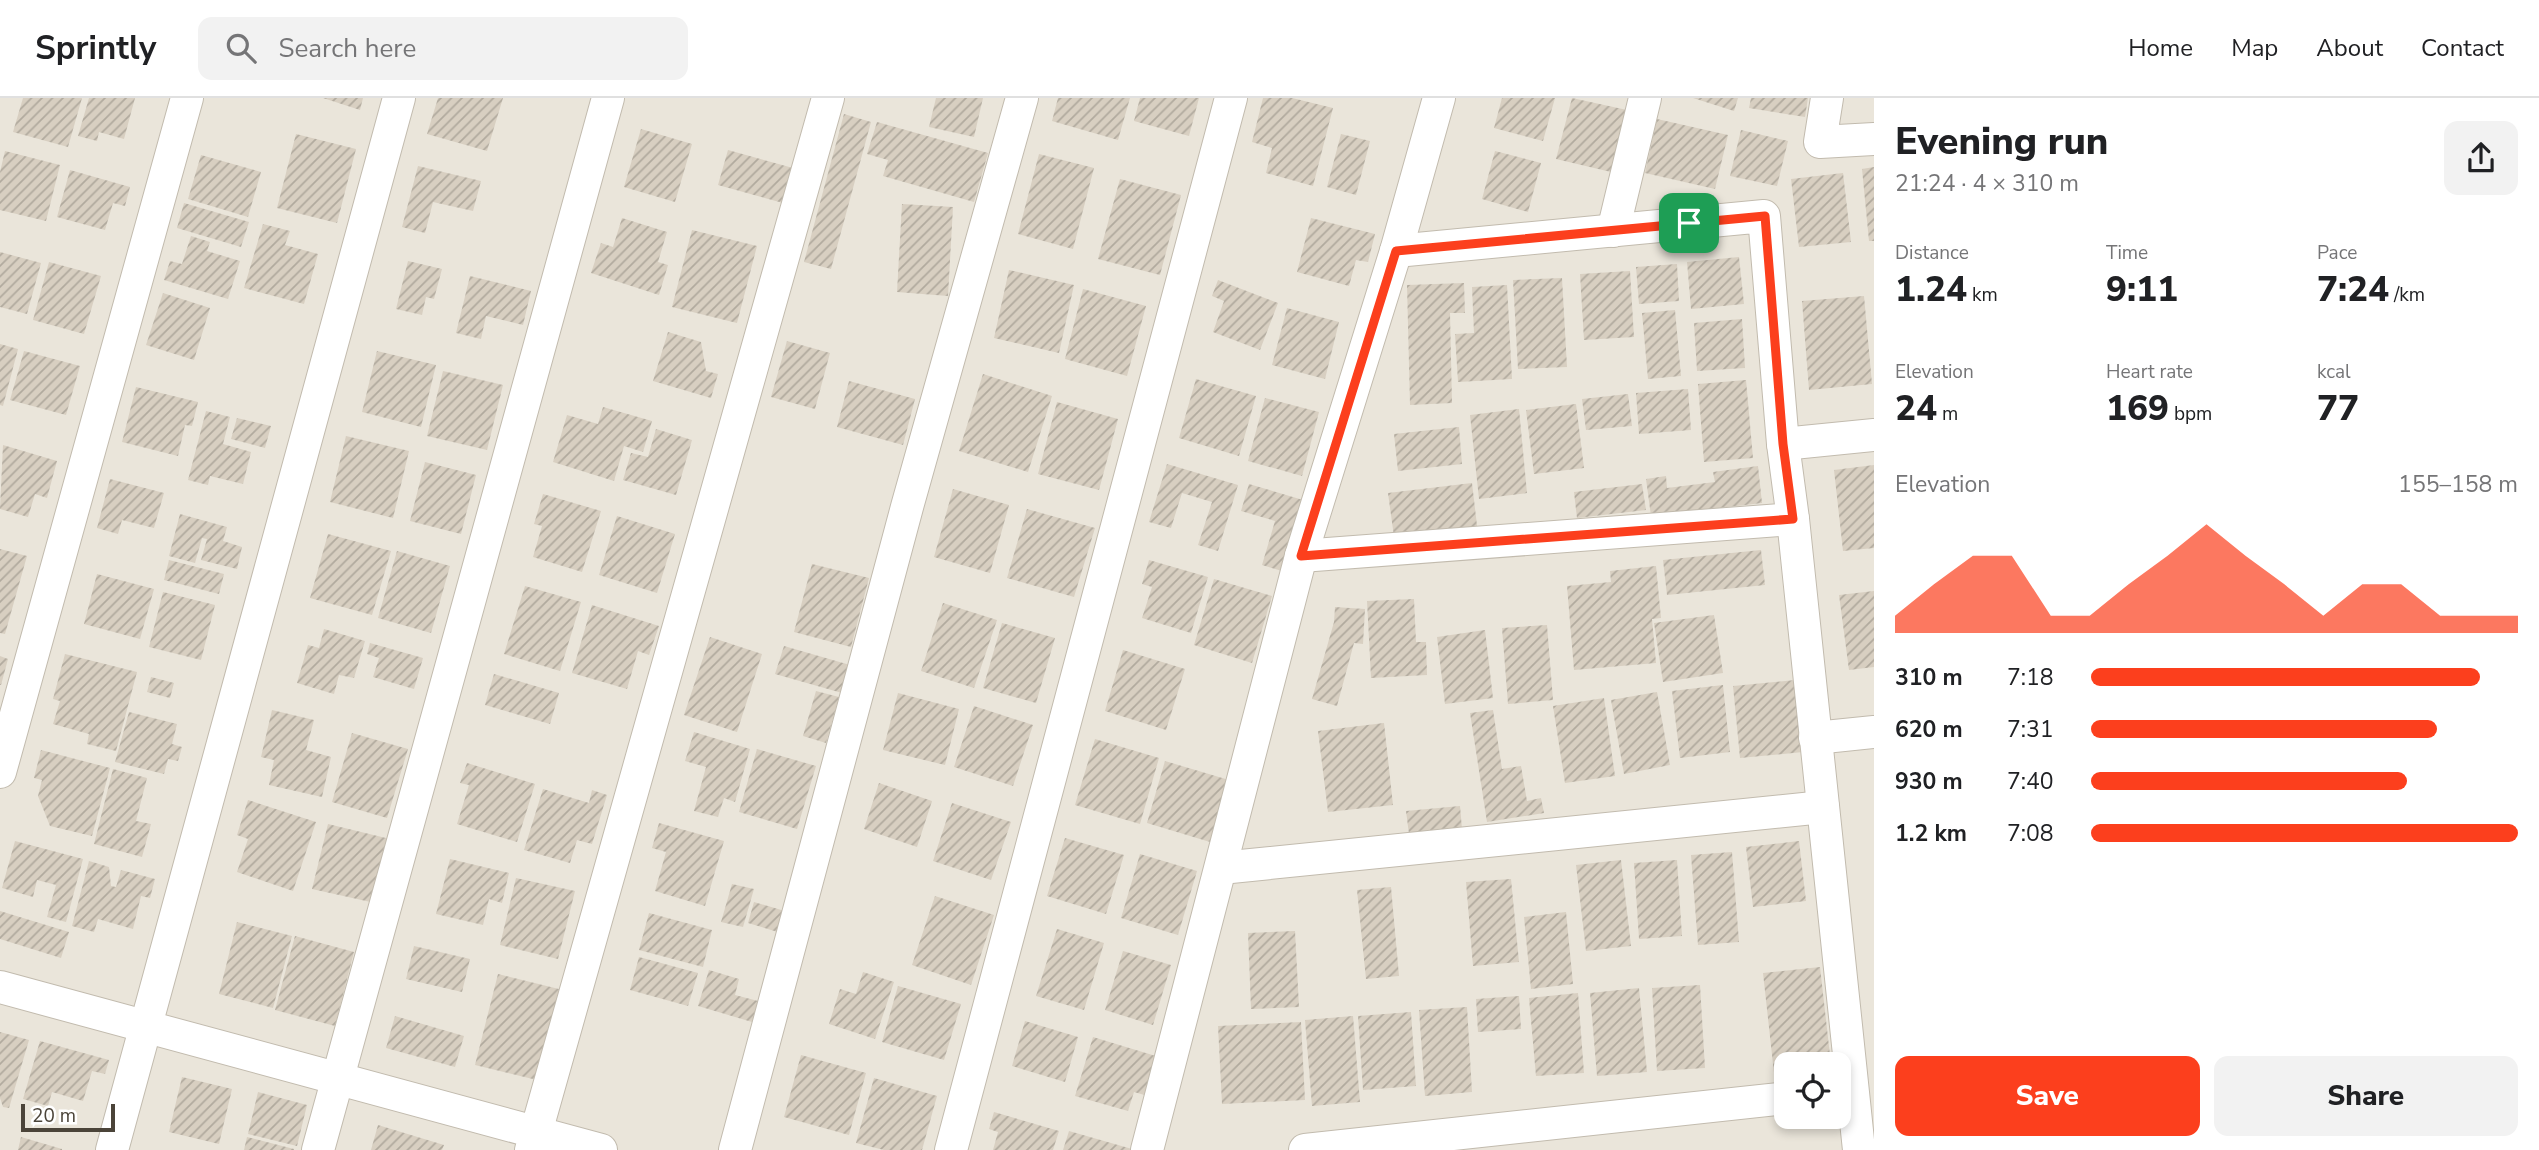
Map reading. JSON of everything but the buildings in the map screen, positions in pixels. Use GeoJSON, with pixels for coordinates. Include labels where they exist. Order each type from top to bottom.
{"type":"FeatureCollection","features":[{"type":"Feature","properties":{"kind":"street"},"geometry":{"type":"LineString","coordinates":[[0,772],[187,98]]}},
{"type":"Feature","properties":{"kind":"street"},"geometry":{"type":"LineString","coordinates":[[113,1150],[399,98]]}},
{"type":"Feature","properties":{"kind":"street"},"geometry":{"type":"LineString","coordinates":[[318,1150],[608,98]]}},
{"type":"Feature","properties":{"kind":"street"},"geometry":{"type":"LineString","coordinates":[[533,1140],[828,98]]}},
{"type":"Feature","properties":{"kind":"street"},"geometry":{"type":"LineString","coordinates":[[735,1150],[903,520],[1022,98]]}},
{"type":"Feature","properties":{"kind":"street"},"geometry":{"type":"LineString","coordinates":[[951,1150],[1231,98]]}},
{"type":"Feature","properties":{"kind":"street"},"geometry":{"type":"LineString","coordinates":[[1147,1150],[1301,556],[1396,251],[1438,98]]}},
{"type":"Feature","properties":{"kind":"street"},"geometry":{"type":"LineString","coordinates":[[1613,231],[1645,98]]}},
{"type":"Feature","properties":{"kind":"street"},"geometry":{"type":"LineString","coordinates":[[1827,98],[1821,142],[1874,139]]}},
{"type":"Feature","properties":{"kind":"street"},"geometry":{"type":"LineString","coordinates":[[1396,251],[1765,216],[1783,444],[1823,807],[1862,1052],[1851,1080]]}},
{"type":"Feature","properties":{"kind":"street"},"geometry":{"type":"LineString","coordinates":[[1783,444],[1874,435]]}},
{"type":"Feature","properties":{"kind":"street"},"geometry":{"type":"LineString","coordinates":[[1301,556],[1793,519]]}},
{"type":"Feature","properties":{"kind":"street"},"geometry":{"type":"LineString","coordinates":[[1815,738],[1874,732]]}},
{"type":"Feature","properties":{"kind":"street"},"geometry":{"type":"LineString","coordinates":[[1221,868],[1823,807]]}},
{"type":"Feature","properties":{"kind":"street"},"geometry":{"type":"LineString","coordinates":[[0,986],[337,1077],[533,1140],[601,1150]]}},
{"type":"Feature","properties":{"kind":"street"},"geometry":{"type":"LineString","coordinates":[[1305,1150],[1774,1099]]}},
{"type":"Feature","properties":{"kind":"street"},"geometry":{"type":"LineString","coordinates":[[1851,1114],[1859,1150]]}},
{"type":"Feature","properties":{"kind":"shaded area"},"geometry":{"type":"Polygon","coordinates":[[[0,98],[1874,98],[1874,1150],[0,1150],[0,98]]]}},
{"type":"Feature","properties":{"kind":"route"},"geometry":{"type":"LineString","coordinates":[[1765,216],[1783,444],[1793,519],[1301,556],[1396,251],[1689,223],[1765,216]]}}]}
